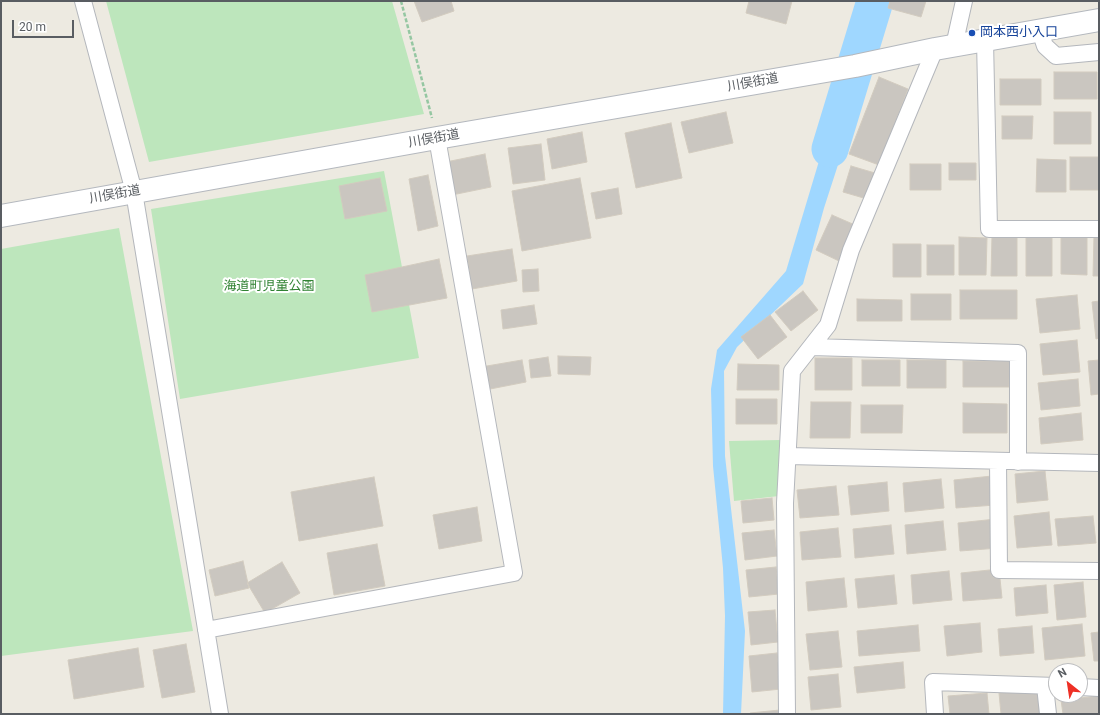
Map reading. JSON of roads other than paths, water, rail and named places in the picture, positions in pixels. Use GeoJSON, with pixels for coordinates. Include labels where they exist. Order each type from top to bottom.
{"type":"FeatureCollection","features":[{"type":"Feature","properties":{"kind":"main road","name":"川俣街道"},"geometry":{"type":"LineString","coordinates":[[1,216],[867,63],[1099,20]]}},
{"type":"Feature","properties":{"kind":"street"},"geometry":{"type":"LineString","coordinates":[[83,1],[134,192],[220,714]]}},
{"type":"Feature","properties":{"kind":"street"},"geometry":{"type":"LineString","coordinates":[[787,714],[785,503],[792,371],[828,325],[850,250],[944,48],[964,1]]}},
{"type":"Feature","properties":{"kind":"street"},"geometry":{"type":"LineString","coordinates":[[1040,31],[1045,46],[1056,56],[1099,52]]}},
{"type":"Feature","properties":{"kind":"street"},"geometry":{"type":"LineString","coordinates":[[985,40],[989,229],[1099,229]]}},
{"type":"Feature","properties":{"kind":"street"},"geometry":{"type":"LineString","coordinates":[[206,630],[514,574],[437,138]]}},
{"type":"Feature","properties":{"kind":"street"},"geometry":{"type":"LineString","coordinates":[[811,347],[1018,353],[1018,462]]}},
{"type":"Feature","properties":{"kind":"street"},"geometry":{"type":"LineString","coordinates":[[788,456],[1099,463]]}},
{"type":"Feature","properties":{"kind":"street"},"geometry":{"type":"LineString","coordinates":[[998,461],[999,570],[1099,571]]}},
{"type":"Feature","properties":{"kind":"street"},"geometry":{"type":"LineString","coordinates":[[935,714],[932,682],[1048,686]]}},
{"type":"Feature","properties":{"kind":"street"},"geometry":{"type":"LineString","coordinates":[[1088,687],[1099,688]]}},
{"type":"Feature","properties":{"kind":"street"},"geometry":{"type":"LineString","coordinates":[[1048,714],[1049,703]]}},
{"type":"Feature","properties":{"kind":"water"},"geometry":{"type":"Polygon","coordinates":[[[866,1],[881,1],[871,35],[854,35],[866,1]]]}},
{"type":"Feature","properties":{"kind":"water"},"geometry":{"type":"Polygon","coordinates":[[[860,97],[824,208],[803,284],[737,347],[724,371],[725,456],[745,631],[741,714],[723,714],[725,616],[723,568],[713,466],[711,389],[717,350],[786,271],[837,101],[860,97]]]}},
{"type":"Feature","properties":{"kind":"waterway"},"geometry":{"type":"LineString","coordinates":[[830,149],[875,1]]}},
{"type":"Feature","properties":{"kind":"place","name":"岡本西小入口"},"geometry":{"type":"Point","coordinates":[972,33]}},
{"type":"Feature","properties":{"kind":"park label","name":"海道町児童公園"},"geometry":{"type":"Point","coordinates":[269,287]}}]}
